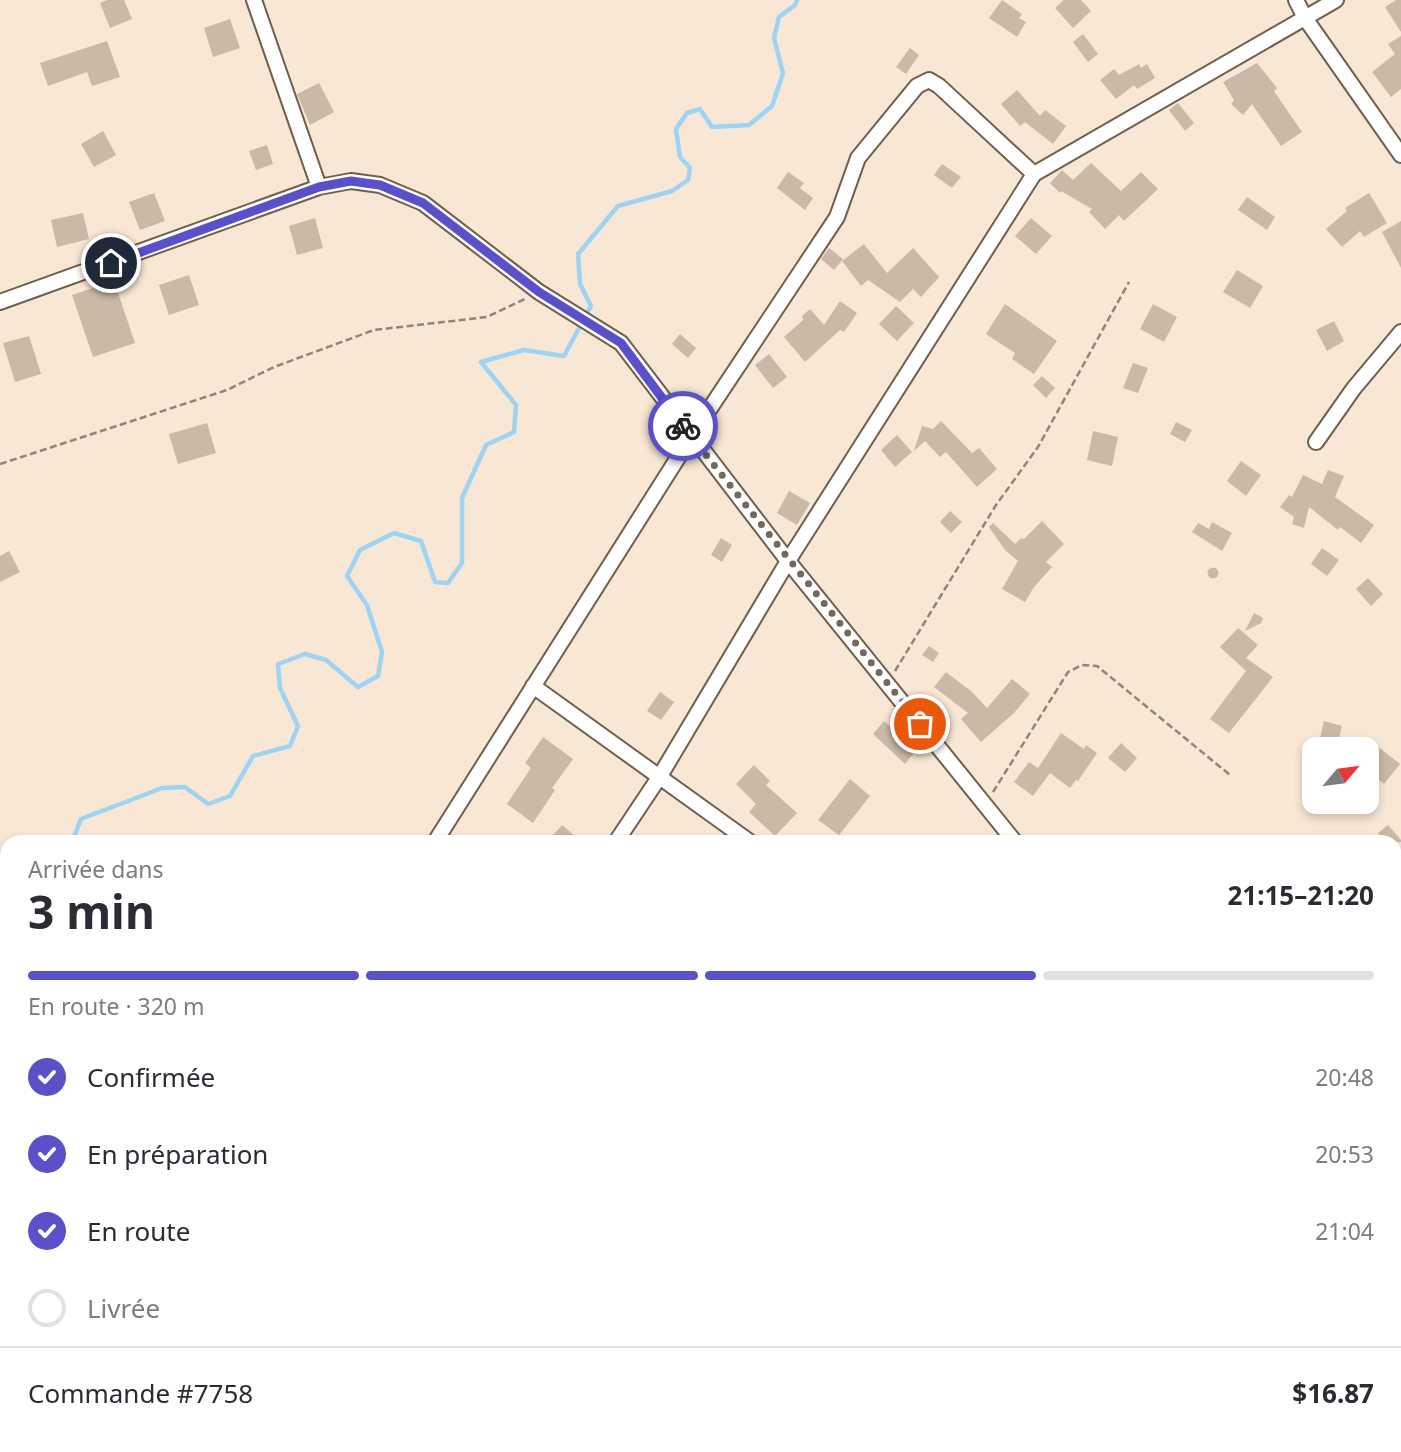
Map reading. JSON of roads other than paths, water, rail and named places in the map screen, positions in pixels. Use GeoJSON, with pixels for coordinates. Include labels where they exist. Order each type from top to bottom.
{"type":"FeatureCollection","features":[{"type":"Feature","properties":{"kind":"street"},"geometry":{"type":"LineString","coordinates":[[254,0],[319,187]]}},
{"type":"Feature","properties":{"kind":"street"},"geometry":{"type":"LineString","coordinates":[[1296,0],[1401,155]]}},
{"type":"Feature","properties":{"kind":"street"},"geometry":{"type":"LineString","coordinates":[[621,835],[660,776],[788,561],[1034,174],[1336,0]]}},
{"type":"Feature","properties":{"kind":"street"},"geometry":{"type":"LineString","coordinates":[[439,835],[691,437],[837,217],[859,158],[917,86],[929,80],[939,86],[1034,174]]}},
{"type":"Feature","properties":{"kind":"street"},"geometry":{"type":"LineString","coordinates":[[0,302],[319,187],[351,181],[380,185],[423,203],[539,292],[621,343],[788,561],[1009,835]]}},
{"type":"Feature","properties":{"kind":"street"},"geometry":{"type":"LineString","coordinates":[[1316,442],[1354,388],[1401,332]]}},
{"type":"Feature","properties":{"kind":"street"},"geometry":{"type":"LineString","coordinates":[[533,686],[740,835]]}},
{"type":"Feature","properties":{"kind":"waterway"},"geometry":{"type":"LineString","coordinates":[[75,835],[81,819],[162,788],[185,787],[208,804],[230,796],[253,756],[290,746],[298,726],[280,688],[278,664],[305,654],[326,660],[358,687],[378,676],[382,652],[367,605],[347,576],[360,550],[394,533],[421,541],[435,582],[448,583],[462,563],[462,498],[486,445],[514,432],[516,405],[481,362],[524,350],[564,356],[591,306],[580,284],[578,254],[618,206],[672,191],[688,180],[690,168],[680,157],[676,129],[687,113],[700,109],[712,127],[749,125],[772,106],[783,73],[774,38],[779,17],[795,5],[797,0]]}}]}
